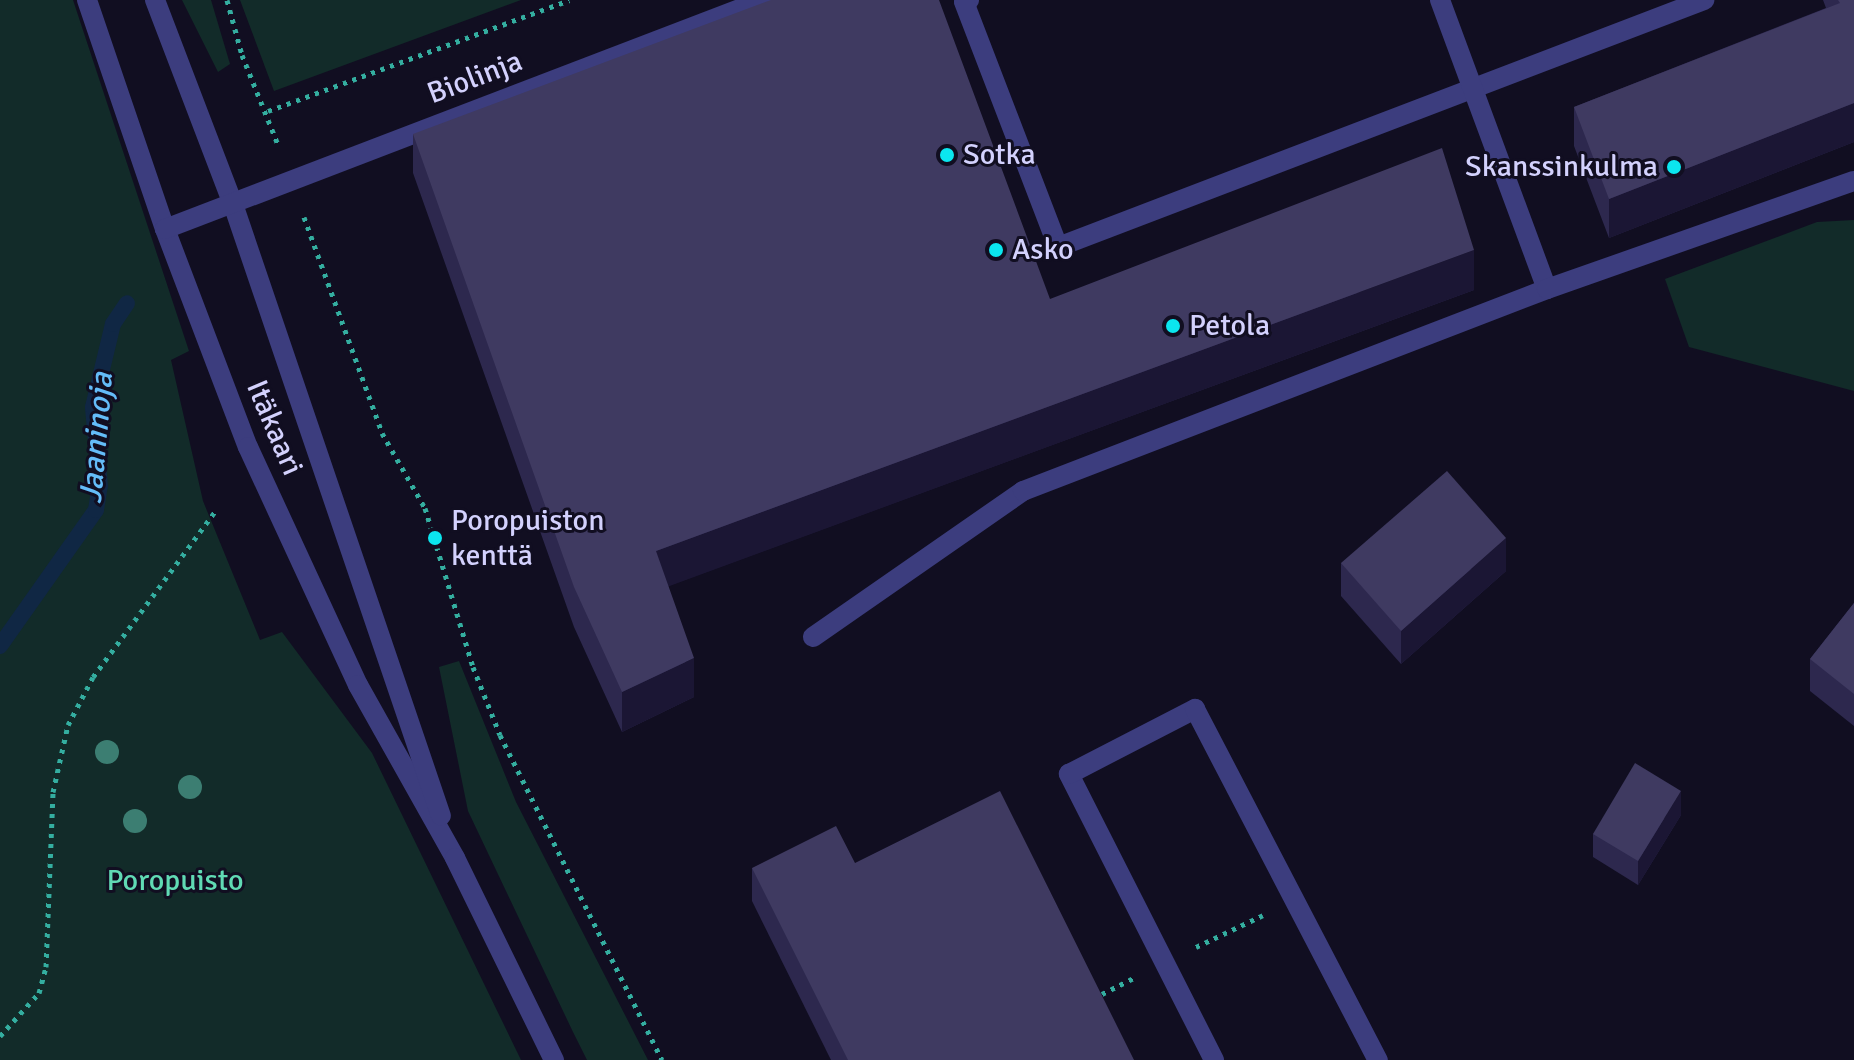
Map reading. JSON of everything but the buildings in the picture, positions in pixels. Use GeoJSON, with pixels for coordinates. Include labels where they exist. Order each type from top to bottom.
{"type":"FeatureCollection","features":[{"type":"Feature","properties":{"kind":"street","name":"Itäkaari"},"geometry":{"type":"LineString","coordinates":[[87,0],[165,229],[248,447],[358,685],[455,858],[554,1060]]}},
{"type":"Feature","properties":{"kind":"street","name":"Itäkaari"},"geometry":{"type":"LineString","coordinates":[[155,0],[233,204],[455,858]]}},
{"type":"Feature","properties":{"kind":"street","name":"Biolinja"},"geometry":{"type":"LineString","coordinates":[[165,229],[763,0]]}},
{"type":"Feature","properties":{"kind":"street"},"geometry":{"type":"LineString","coordinates":[[969,0],[964,2],[1058,247],[1704,0]]}},
{"type":"Feature","properties":{"kind":"street"},"geometry":{"type":"LineString","coordinates":[[1440,0],[1547,289]]}},
{"type":"Feature","properties":{"kind":"street"},"geometry":{"type":"LineString","coordinates":[[813,637],[1023,491],[1547,289],[1854,181]]}},
{"type":"Feature","properties":{"kind":"street"},"geometry":{"type":"LineString","coordinates":[[1214,1060],[1069,774],[1195,709],[1378,1060]]}},
{"type":"Feature","properties":{"kind":"path"},"geometry":{"type":"LineString","coordinates":[[227,0],[242,55],[268,111],[382,433],[425,508],[473,667],[500,735],[662,1060]]}},
{"type":"Feature","properties":{"kind":"path"},"geometry":{"type":"LineString","coordinates":[[268,111],[569,0]]}},
{"type":"Feature","properties":{"kind":"path"},"geometry":{"type":"LineString","coordinates":[[0,1036],[39,993],[46,967],[53,792],[68,725],[93,677],[216,510]]}},
{"type":"Feature","properties":{"kind":"path"},"geometry":{"type":"LineString","coordinates":[[1102,994],[1294,899]]}},
{"type":"Feature","properties":{"kind":"green space","name":"Poropuisto"},"geometry":{"type":"Polygon","coordinates":[[[0,0],[73,0],[189,351],[171,360],[203,501],[260,640],[282,632],[372,753],[521,1060],[0,1060],[0,0]]]}},
{"type":"Feature","properties":{"kind":"green space"},"geometry":{"type":"Polygon","coordinates":[[[182,0],[211,0],[230,64],[218,72],[182,0]]]}},
{"type":"Feature","properties":{"kind":"green space"},"geometry":{"type":"Polygon","coordinates":[[[240,0],[521,0],[274,91],[240,0]]]}},
{"type":"Feature","properties":{"kind":"green space"},"geometry":{"type":"Polygon","coordinates":[[[1854,220],[1854,391],[1689,347],[1665,279],[1817,222],[1854,220]]]}},
{"type":"Feature","properties":{"kind":"green space"},"geometry":{"type":"Polygon","coordinates":[[[459,661],[516,802],[648,1060],[587,1060],[468,811],[439,667],[459,661]]]}},
{"type":"Feature","properties":{"kind":"waterway","name":"Jaaninoja"},"geometry":{"type":"LineString","coordinates":[[0,646],[96,510],[100,486],[93,407],[113,324],[127,303]]}},
{"type":"Feature","properties":{"kind":"place","name":"Sotka"},"geometry":{"type":"Point","coordinates":[947,155]}},
{"type":"Feature","properties":{"kind":"place","name":"Skanssinkulma"},"geometry":{"type":"Point","coordinates":[1674,167]}},
{"type":"Feature","properties":{"kind":"place","name":"Asko"},"geometry":{"type":"Point","coordinates":[996,250]}},
{"type":"Feature","properties":{"kind":"place","name":"Petola"},"geometry":{"type":"Point","coordinates":[1173,326]}},
{"type":"Feature","properties":{"kind":"place","name":"Poropuiston kenttä"},"geometry":{"type":"Point","coordinates":[435,538]}}]}
